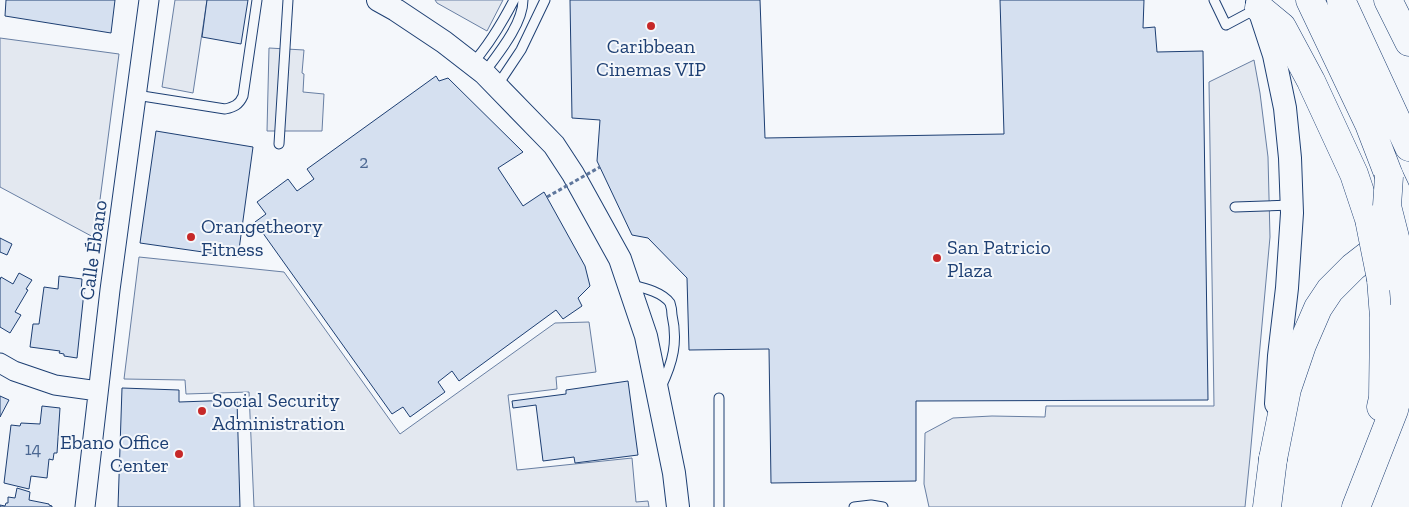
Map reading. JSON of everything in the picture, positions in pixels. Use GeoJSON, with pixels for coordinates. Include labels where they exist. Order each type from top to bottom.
{"type":"FeatureCollection","features":[{"type":"Feature","properties":{"kind":"main road"},"geometry":{"type":"LineString","coordinates":[[1310,0],[1369,124],[1389,176],[1409,218]]}},
{"type":"Feature","properties":{"kind":"main road"},"geometry":{"type":"LineString","coordinates":[[1341,0],[1409,147]]}},
{"type":"Feature","properties":{"kind":"main road"},"geometry":{"type":"LineString","coordinates":[[1388,0],[1409,42]]}},
{"type":"Feature","properties":{"kind":"main road"},"geometry":{"type":"LineString","coordinates":[[1258,4],[1282,27],[1290,42],[1354,174],[1369,219],[1381,279],[1384,317],[1383,398],[1360,497]]}},
{"type":"Feature","properties":{"kind":"main road"},"geometry":{"type":"LineString","coordinates":[[1360,497],[1394,410],[1403,372],[1405,304],[1402,265],[1387,206],[1389,176]]}},
{"type":"Feature","properties":{"kind":"main road"},"geometry":{"type":"LineString","coordinates":[[1267,507],[1273,459],[1287,389],[1302,345],[1318,308],[1330,290],[1353,267],[1371,253],[1409,233]]}},
{"type":"Feature","properties":{"kind":"street","name":"Calle Ébano"},"geometry":{"type":"LineString","coordinates":[[85,507],[110,290],[149,0]]}},
{"type":"Feature","properties":{"kind":"street"},"geometry":{"type":"LineString","coordinates":[[389,3],[444,42],[484,74],[554,145],[573,174],[620,259],[646,336],[674,474],[678,507]]}},
{"type":"Feature","properties":{"kind":"street"},"geometry":{"type":"LineString","coordinates":[[1258,4],[1274,55],[1285,108],[1292,205],[1279,356],[1273,459]]}},
{"type":"Feature","properties":{"kind":"street"},"geometry":{"type":"LineString","coordinates":[[0,363],[14,372],[55,385],[98,391]]}},
{"type":"Feature","properties":{"kind":"lane"},"geometry":{"type":"LineString","coordinates":[[136,95],[225,109],[234,107],[243,96],[257,0]]}},
{"type":"Feature","properties":{"kind":"lane"},"geometry":{"type":"LineString","coordinates":[[279,144],[288,0]]}},
{"type":"Feature","properties":{"kind":"lane"},"geometry":{"type":"LineString","coordinates":[[484,74],[484,51],[514,0]]}},
{"type":"Feature","properties":{"kind":"lane"},"geometry":{"type":"LineString","coordinates":[[484,74],[510,36],[523,9],[523,0]]}},
{"type":"Feature","properties":{"kind":"lane"},"geometry":{"type":"LineString","coordinates":[[1214,0],[1226,25],[1258,4]]}},
{"type":"Feature","properties":{"kind":"lane"},"geometry":{"type":"LineString","coordinates":[[484,74],[521,50],[543,2]]}},
{"type":"Feature","properties":{"kind":"lane"},"geometry":{"type":"LineString","coordinates":[[1235,207],[1292,205]]}},
{"type":"Feature","properties":{"kind":"lane"},"geometry":{"type":"LineString","coordinates":[[629,285],[643,287],[658,294],[670,304],[675,329],[674,349],[670,368],[658,394]]}},
{"type":"Feature","properties":{"kind":"lane"},"geometry":{"type":"LineString","coordinates":[[719,398],[719,507]]}},
{"type":"Feature","properties":{"kind":"lane"},"geometry":{"type":"LineString","coordinates":[[854,507],[871,504],[883,507]]}},
{"type":"Feature","properties":{"kind":"path"},"geometry":{"type":"LineString","coordinates":[[547,197],[600,168]]}},
{"type":"Feature","properties":{"kind":"shaded area"},"geometry":{"type":"Polygon","coordinates":[[[175,0],[207,0],[193,93],[162,87],[175,0]]]}},
{"type":"Feature","properties":{"kind":"shaded area"},"geometry":{"type":"Polygon","coordinates":[[[435,0],[503,0],[487,31],[437,3],[435,0]]]}},
{"type":"Feature","properties":{"kind":"shaded area"},"geometry":{"type":"Polygon","coordinates":[[[0,38],[119,54],[95,238],[0,187],[0,38]]]}},
{"type":"Feature","properties":{"kind":"shaded area"},"geometry":{"type":"Polygon","coordinates":[[[269,48],[304,50],[303,92],[324,94],[322,131],[267,131],[269,48]]]}},
{"type":"Feature","properties":{"kind":"shaded area"},"geometry":{"type":"Polygon","coordinates":[[[1254,60],[1268,157],[1270,237],[1245,507],[929,507],[924,484],[925,433],[953,418],[992,416],[1045,417],[1046,406],[1214,406],[1209,82],[1254,60]]]}},
{"type":"Feature","properties":{"kind":"shaded area"},"geometry":{"type":"Polygon","coordinates":[[[139,257],[284,272],[400,434],[555,323],[589,322],[596,372],[556,377],[557,389],[508,395],[517,470],[632,458],[636,502],[648,501],[649,507],[254,507],[249,392],[186,394],[185,380],[124,379],[139,257]]]}},
{"type":"Feature","properties":{"kind":"building"},"geometry":{"type":"Polygon","coordinates":[[[6,0],[115,0],[111,33],[5,16],[6,0]]]}},
{"type":"Feature","properties":{"kind":"building"},"geometry":{"type":"Polygon","coordinates":[[[207,0],[248,0],[241,44],[202,37],[207,0]]]}},
{"type":"Feature","properties":{"kind":"building","name":"San Patricio Plaza"},"geometry":{"type":"Polygon","coordinates":[[[570,0],[760,0],[765,138],[1004,134],[1000,0],[1144,0],[1143,28],[1155,27],[1157,52],[1203,51],[1208,400],[916,401],[916,481],[771,483],[769,349],[689,350],[687,278],[648,238],[632,235],[597,161],[600,120],[572,118],[570,0]]]}},
{"type":"Feature","properties":{"kind":"building"},"geometry":{"type":"Polygon","coordinates":[[[436,76],[439,81],[448,78],[523,152],[498,168],[523,206],[544,192],[585,266],[590,286],[578,298],[582,306],[563,319],[556,310],[459,381],[452,371],[438,382],[445,392],[410,417],[403,407],[392,414],[255,222],[266,214],[257,202],[288,179],[297,191],[314,179],[307,169],[436,76]]]}},
{"type":"Feature","properties":{"kind":"building"},"geometry":{"type":"Polygon","coordinates":[[[156,131],[253,147],[238,257],[140,243],[156,131]]]}},
{"type":"Feature","properties":{"kind":"building"},"geometry":{"type":"Polygon","coordinates":[[[0,238],[12,244],[7,255],[0,252],[0,238]]]}},
{"type":"Feature","properties":{"kind":"building"},"geometry":{"type":"Polygon","coordinates":[[[19,273],[32,280],[15,312],[21,315],[10,333],[0,327],[0,280],[1,277],[13,284],[19,273]]]}},
{"type":"Feature","properties":{"kind":"building"},"geometry":{"type":"Polygon","coordinates":[[[59,276],[82,279],[81,292],[84,292],[77,358],[64,356],[64,354],[59,353],[60,351],[30,347],[33,324],[39,324],[44,287],[58,289],[59,276]]]}},
{"type":"Feature","properties":{"kind":"building"},"geometry":{"type":"Polygon","coordinates":[[[628,381],[638,455],[575,463],[574,457],[543,461],[536,405],[513,408],[512,401],[566,394],[566,390],[628,381]]]}},
{"type":"Feature","properties":{"kind":"building","name":"Ebano Office Center"},"geometry":{"type":"Polygon","coordinates":[[[122,388],[179,390],[179,402],[237,400],[240,507],[118,507],[122,388]]]}},
{"type":"Feature","properties":{"kind":"building"},"geometry":{"type":"Polygon","coordinates":[[[0,396],[9,400],[0,417],[0,396]]]}},
{"type":"Feature","properties":{"kind":"building"},"geometry":{"type":"Polygon","coordinates":[[[42,406],[60,408],[57,453],[54,453],[53,460],[49,459],[47,478],[31,476],[29,489],[4,483],[11,425],[20,426],[21,423],[40,424],[42,406]]]}},
{"type":"Feature","properties":{"kind":"building"},"geometry":{"type":"Polygon","coordinates":[[[17,488],[30,492],[29,500],[49,504],[52,507],[0,507],[0,505],[5,506],[8,503],[8,497],[15,498],[17,488]]]}},
{"type":"Feature","properties":{"kind":"place","name":"Caribbean Cinemas VIP"},"geometry":{"type":"Point","coordinates":[651,26]}},
{"type":"Feature","properties":{"kind":"place","name":"Orangetheory Fitness"},"geometry":{"type":"Point","coordinates":[191,237]}},
{"type":"Feature","properties":{"kind":"place","name":"San Patricio Plaza"},"geometry":{"type":"Point","coordinates":[937,258]}},
{"type":"Feature","properties":{"kind":"place","name":"Social Security Administration"},"geometry":{"type":"Point","coordinates":[202,411]}},
{"type":"Feature","properties":{"kind":"place","name":"Ebano Office Center"},"geometry":{"type":"Point","coordinates":[179,454]}}]}
